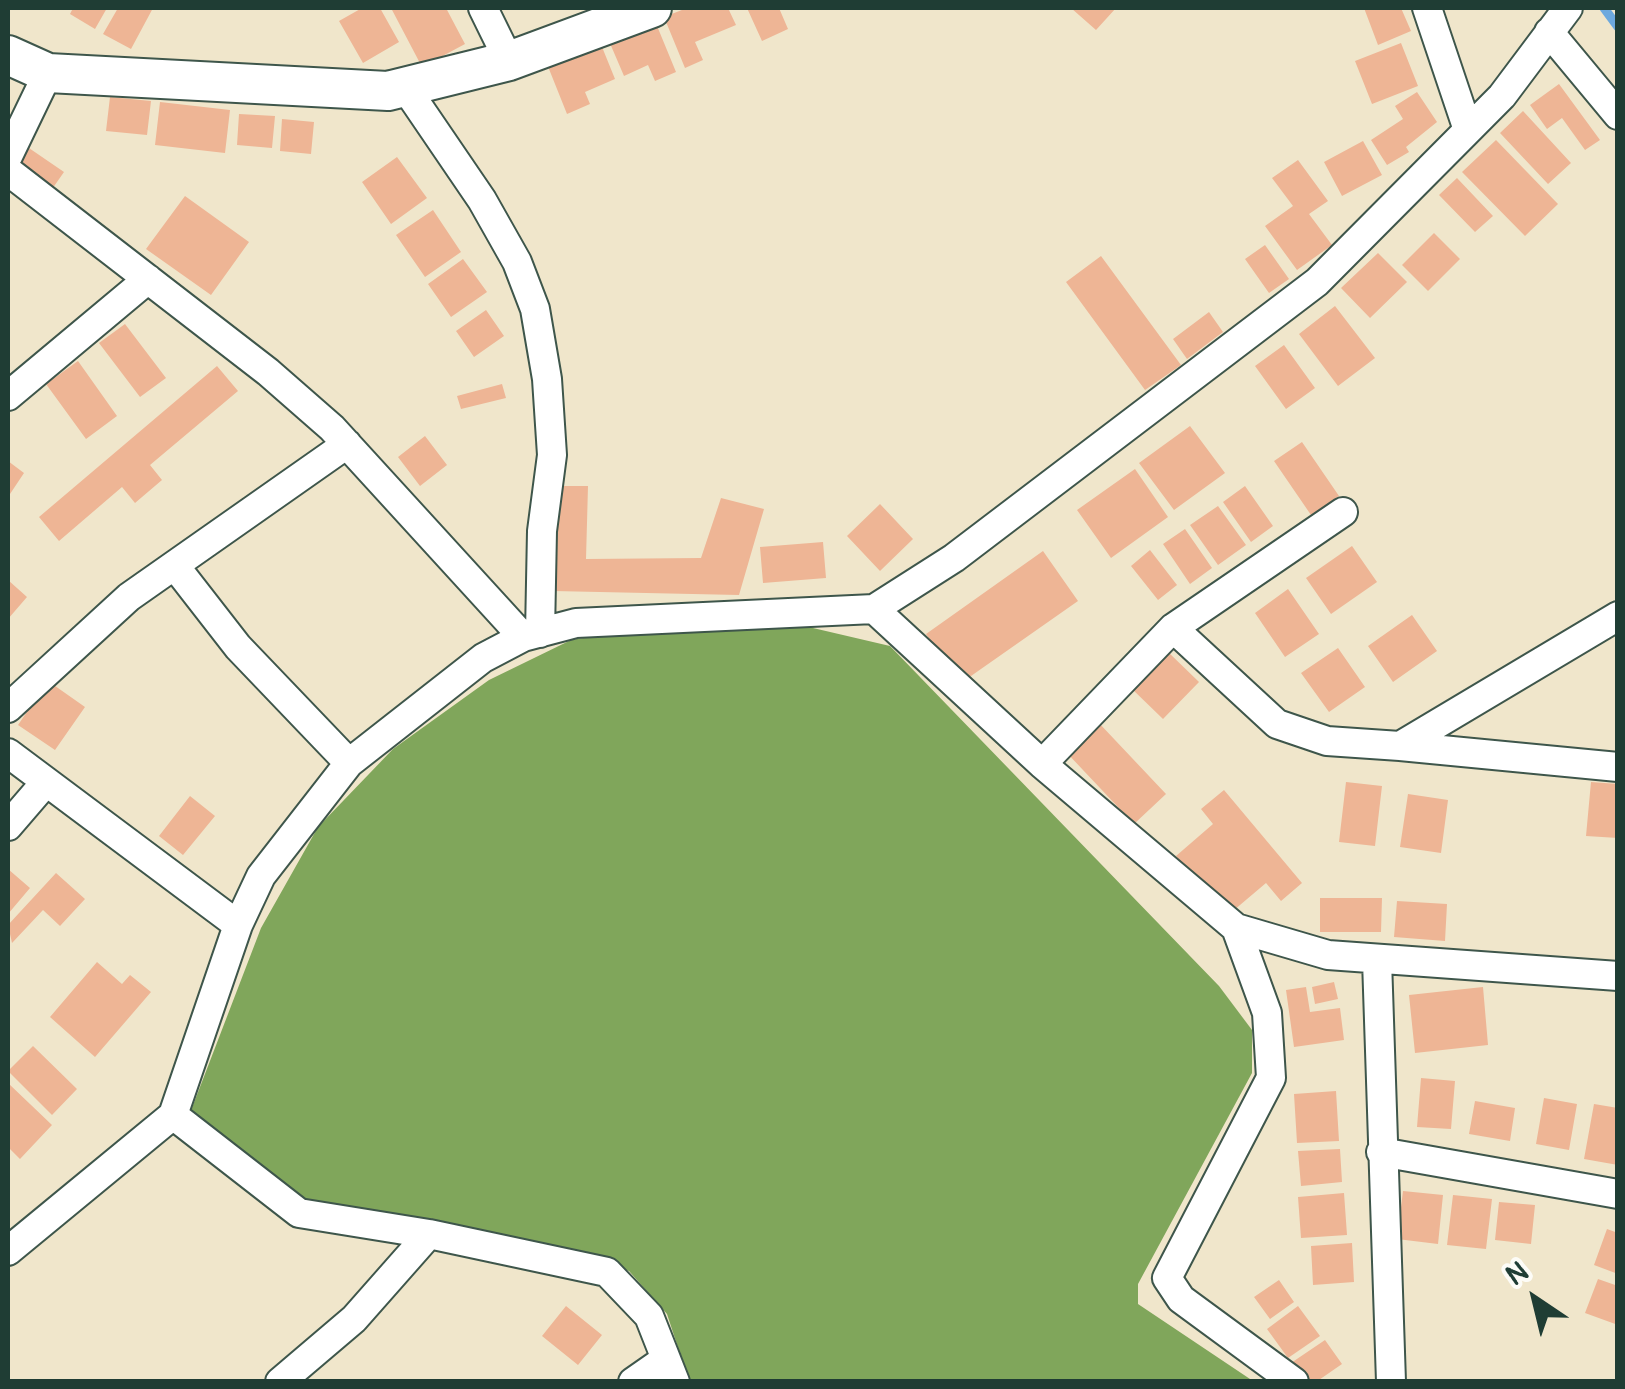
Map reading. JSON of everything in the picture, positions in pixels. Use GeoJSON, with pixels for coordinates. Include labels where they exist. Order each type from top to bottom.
{"type":"FeatureCollection","features":[{"type":"Feature","properties":{"kind":"street"},"geometry":{"type":"LineString","coordinates":[[483,8],[509,61]]}},
{"type":"Feature","properties":{"kind":"street"},"geometry":{"type":"LineString","coordinates":[[8,55],[48,73],[388,91],[509,61],[652,8]]}},
{"type":"Feature","properties":{"kind":"street"},"geometry":{"type":"LineString","coordinates":[[1426,8],[1468,130]]}},
{"type":"Feature","properties":{"kind":"street"},"geometry":{"type":"LineString","coordinates":[[8,1251],[173,1116],[238,926],[261,876],[349,763],[483,658],[532,635],[576,623],[874,609],[954,558],[1318,282],[1502,96],[1568,8]]}},
{"type":"Feature","properties":{"kind":"street"},"geometry":{"type":"LineString","coordinates":[[1549,32],[1618,115]]}},
{"type":"Feature","properties":{"kind":"street"},"geometry":{"type":"LineString","coordinates":[[8,156],[48,73]]}},
{"type":"Feature","properties":{"kind":"street"},"geometry":{"type":"LineString","coordinates":[[405,87],[482,200],[517,262],[535,309],[547,379],[552,455],[532,635]]}},
{"type":"Feature","properties":{"kind":"street"},"geometry":{"type":"LineString","coordinates":[[8,172],[268,372],[348,444],[532,635]]}},
{"type":"Feature","properties":{"kind":"street"},"geometry":{"type":"LineString","coordinates":[[8,396],[148,279]]}},
{"type":"Feature","properties":{"kind":"street"},"geometry":{"type":"LineString","coordinates":[[8,708],[129,597],[348,444]]}},
{"type":"Feature","properties":{"kind":"street"},"geometry":{"type":"LineString","coordinates":[[1042,764],[1173,628],[1343,512]]}},
{"type":"Feature","properties":{"kind":"street"},"geometry":{"type":"LineString","coordinates":[[175,566],[238,648],[349,763]]}},
{"type":"Feature","properties":{"kind":"street"},"geometry":{"type":"LineString","coordinates":[[874,609],[1042,764],[1236,928],[1328,955],[1618,976]]}},
{"type":"Feature","properties":{"kind":"street"},"geometry":{"type":"LineString","coordinates":[[1400,746],[1618,616]]}},
{"type":"Feature","properties":{"kind":"street"},"geometry":{"type":"LineString","coordinates":[[1173,628],[1278,724],[1327,742],[1618,767]]}},
{"type":"Feature","properties":{"kind":"street"},"geometry":{"type":"LineString","coordinates":[[8,754],[238,926]]}},
{"type":"Feature","properties":{"kind":"street"},"geometry":{"type":"LineString","coordinates":[[8,826],[45,784]]}},
{"type":"Feature","properties":{"kind":"street"},"geometry":{"type":"LineString","coordinates":[[1236,928],[1267,1014],[1270,1078],[1167,1278],[1182,1299],[1294,1382]]}},
{"type":"Feature","properties":{"kind":"street"},"geometry":{"type":"LineString","coordinates":[[1378,960],[1380,1152],[1391,1382]]}},
{"type":"Feature","properties":{"kind":"street"},"geometry":{"type":"LineString","coordinates":[[173,1116],[299,1212],[429,1234],[607,1272],[649,1316],[671,1370],[633,1382]]}},
{"type":"Feature","properties":{"kind":"street"},"geometry":{"type":"LineString","coordinates":[[1380,1152],[1618,1194]]}},
{"type":"Feature","properties":{"kind":"street"},"geometry":{"type":"LineString","coordinates":[[280,1382],[354,1319],[429,1234]]}},
{"type":"Feature","properties":{"kind":"green space"},"geometry":{"type":"Polygon","coordinates":[[[664,625],[813,628],[890,646],[1219,986],[1252,1030],[1252,1073],[1138,1284],[1138,1304],[1253,1381],[689,1381],[667,1314],[629,1271],[448,1223],[293,1200],[190,1113],[261,928],[318,827],[393,749],[489,680],[571,640],[664,625]]]}},
{"type":"Feature","properties":{"kind":"building"},"geometry":{"type":"Polygon","coordinates":[[[73,8],[107,8],[95,29],[70,14],[73,8]]]}},
{"type":"Feature","properties":{"kind":"building"},"geometry":{"type":"Polygon","coordinates":[[[118,8],[153,8],[131,49],[103,34],[118,8]]]}},
{"type":"Feature","properties":{"kind":"building"},"geometry":{"type":"Polygon","coordinates":[[[362,8],[380,8],[399,42],[363,63],[339,21],[362,8]]]}},
{"type":"Feature","properties":{"kind":"building"},"geometry":{"type":"Polygon","coordinates":[[[391,8],[446,8],[465,44],[422,67],[391,8]]]}},
{"type":"Feature","properties":{"kind":"building"},"geometry":{"type":"Polygon","coordinates":[[[687,8],[728,8],[736,25],[695,42],[703,60],[685,68],[664,17],[687,8]]]}},
{"type":"Feature","properties":{"kind":"building"},"geometry":{"type":"Polygon","coordinates":[[[747,8],[779,8],[788,29],[762,41],[747,8]]]}},
{"type":"Feature","properties":{"kind":"building"},"geometry":{"type":"Polygon","coordinates":[[[1071,8],[1116,8],[1096,30],[1071,8]]]}},
{"type":"Feature","properties":{"kind":"building"},"geometry":{"type":"Polygon","coordinates":[[[1364,8],[1401,8],[1411,31],[1378,45],[1364,8]]]}},
{"type":"Feature","properties":{"kind":"building"},"geometry":{"type":"Polygon","coordinates":[[[655,21],[676,72],[655,81],[648,65],[624,76],[609,41],[655,21]]]}},
{"type":"Feature","properties":{"kind":"building"},"geometry":{"type":"Polygon","coordinates":[[[600,42],[615,79],[585,92],[590,104],[567,114],[547,64],[600,42]]]}},
{"type":"Feature","properties":{"kind":"building"},"geometry":{"type":"Polygon","coordinates":[[[1401,43],[1418,86],[1372,104],[1355,61],[1401,43]]]}},
{"type":"Feature","properties":{"kind":"building"},"geometry":{"type":"Polygon","coordinates":[[[1559,84],[1600,140],[1585,150],[1562,118],[1547,129],[1530,105],[1559,84]]]}},
{"type":"Feature","properties":{"kind":"building"},"geometry":{"type":"Polygon","coordinates":[[[1417,92],[1437,122],[1406,147],[1409,152],[1387,165],[1371,140],[1403,119],[1395,106],[1417,92]]]}},
{"type":"Feature","properties":{"kind":"building"},"geometry":{"type":"Polygon","coordinates":[[[110,97],[151,101],[147,135],[106,131],[110,97]]]}},
{"type":"Feature","properties":{"kind":"building"},"geometry":{"type":"Polygon","coordinates":[[[160,102],[230,110],[225,153],[155,145],[160,102]]]}},
{"type":"Feature","properties":{"kind":"building"},"geometry":{"type":"Polygon","coordinates":[[[1523,111],[1571,163],[1548,184],[1500,133],[1523,111]]]}},
{"type":"Feature","properties":{"kind":"building"},"geometry":{"type":"Polygon","coordinates":[[[239,114],[275,116],[272,148],[237,145],[239,114]]]}},
{"type":"Feature","properties":{"kind":"building"},"geometry":{"type":"Polygon","coordinates":[[[282,119],[314,122],[311,154],[280,151],[282,119]]]}},
{"type":"Feature","properties":{"kind":"building"},"geometry":{"type":"Polygon","coordinates":[[[1496,140],[1558,204],[1525,236],[1462,172],[1496,140]]]}},
{"type":"Feature","properties":{"kind":"building"},"geometry":{"type":"Polygon","coordinates":[[[1363,141],[1382,175],[1342,196],[1324,162],[1363,141]]]}},
{"type":"Feature","properties":{"kind":"building"},"geometry":{"type":"Polygon","coordinates":[[[26,146],[64,172],[50,192],[13,166],[26,146]]]}},
{"type":"Feature","properties":{"kind":"building"},"geometry":{"type":"Polygon","coordinates":[[[397,157],[427,198],[391,224],[362,182],[397,157]]]}},
{"type":"Feature","properties":{"kind":"building"},"geometry":{"type":"Polygon","coordinates":[[[1298,160],[1328,201],[1309,214],[1332,245],[1297,270],[1265,226],[1293,206],[1272,178],[1298,160]]]}},
{"type":"Feature","properties":{"kind":"building"},"geometry":{"type":"Polygon","coordinates":[[[1457,178],[1493,216],[1475,232],[1439,195],[1457,178]]]}},
{"type":"Feature","properties":{"kind":"building"},"geometry":{"type":"Polygon","coordinates":[[[185,196],[249,242],[211,295],[146,249],[185,196]]]}},
{"type":"Feature","properties":{"kind":"building"},"geometry":{"type":"Polygon","coordinates":[[[433,210],[461,252],[425,277],[396,235],[433,210]]]}},
{"type":"Feature","properties":{"kind":"building"},"geometry":{"type":"Polygon","coordinates":[[[1434,233],[1460,259],[1428,291],[1402,265],[1434,233]]]}},
{"type":"Feature","properties":{"kind":"building"},"geometry":{"type":"Polygon","coordinates":[[[1265,245],[1289,279],[1269,293],[1245,259],[1265,245]]]}},
{"type":"Feature","properties":{"kind":"building"},"geometry":{"type":"Polygon","coordinates":[[[1378,253],[1407,282],[1370,318],[1341,288],[1378,253]]]}},
{"type":"Feature","properties":{"kind":"building"},"geometry":{"type":"Polygon","coordinates":[[[1101,256],[1181,365],[1145,390],[1066,282],[1101,256]]]}},
{"type":"Feature","properties":{"kind":"building"},"geometry":{"type":"Polygon","coordinates":[[[463,259],[487,292],[451,317],[428,284],[463,259]]]}},
{"type":"Feature","properties":{"kind":"building"},"geometry":{"type":"Polygon","coordinates":[[[1335,306],[1375,358],[1338,386],[1299,334],[1335,306]]]}},
{"type":"Feature","properties":{"kind":"building"},"geometry":{"type":"Polygon","coordinates":[[[486,310],[504,336],[474,357],[456,331],[486,310]]]}},
{"type":"Feature","properties":{"kind":"building"},"geometry":{"type":"Polygon","coordinates":[[[1209,312],[1223,332],[1187,359],[1173,339],[1209,312]]]}},
{"type":"Feature","properties":{"kind":"building"},"geometry":{"type":"Polygon","coordinates":[[[125,324],[166,378],[140,397],[99,343],[125,324]]]}},
{"type":"Feature","properties":{"kind":"building"},"geometry":{"type":"Polygon","coordinates":[[[1284,345],[1315,388],[1286,409],[1255,366],[1284,345]]]}},
{"type":"Feature","properties":{"kind":"building"},"geometry":{"type":"Polygon","coordinates":[[[78,361],[117,416],[86,439],[46,384],[78,361]]]}},
{"type":"Feature","properties":{"kind":"building"},"geometry":{"type":"Polygon","coordinates":[[[217,366],[238,391],[150,465],[162,480],[135,503],[122,487],[59,541],[39,517],[217,366]]]}},
{"type":"Feature","properties":{"kind":"building"},"geometry":{"type":"Polygon","coordinates":[[[502,384],[506,398],[461,409],[457,396],[502,384]]]}},
{"type":"Feature","properties":{"kind":"building"},"geometry":{"type":"Polygon","coordinates":[[[1190,426],[1225,473],[1174,510],[1139,463],[1190,426]]]}},
{"type":"Feature","properties":{"kind":"building"},"geometry":{"type":"Polygon","coordinates":[[[425,436],[447,465],[420,486],[398,457],[425,436]]]}},
{"type":"Feature","properties":{"kind":"building"},"geometry":{"type":"Polygon","coordinates":[[[1302,442],[1339,496],[1311,515],[1274,461],[1302,442]]]}},
{"type":"Feature","properties":{"kind":"building"},"geometry":{"type":"Polygon","coordinates":[[[8,461],[24,473],[8,497],[8,461]]]}},
{"type":"Feature","properties":{"kind":"building"},"geometry":{"type":"Polygon","coordinates":[[[1135,469],[1168,517],[1111,558],[1077,510],[1135,469]]]}},
{"type":"Feature","properties":{"kind":"building"},"geometry":{"type":"Polygon","coordinates":[[[556,486],[588,486],[586,559],[701,558],[721,498],[764,509],[739,595],[553,591],[556,486]]]}},
{"type":"Feature","properties":{"kind":"building"},"geometry":{"type":"Polygon","coordinates":[[[1245,486],[1273,526],[1251,542],[1223,502],[1245,486]]]}},
{"type":"Feature","properties":{"kind":"building"},"geometry":{"type":"Polygon","coordinates":[[[880,504],[913,539],[880,571],[847,536],[880,504]]]}},
{"type":"Feature","properties":{"kind":"building"},"geometry":{"type":"Polygon","coordinates":[[[1218,506],[1246,545],[1218,565],[1190,525],[1218,506]]]}},
{"type":"Feature","properties":{"kind":"building"},"geometry":{"type":"Polygon","coordinates":[[[1185,529],[1212,568],[1190,584],[1163,544],[1185,529]]]}},
{"type":"Feature","properties":{"kind":"building"},"geometry":{"type":"Polygon","coordinates":[[[823,542],[826,578],[763,583],[760,547],[823,542]]]}},
{"type":"Feature","properties":{"kind":"building"},"geometry":{"type":"Polygon","coordinates":[[[1352,546],[1377,582],[1331,614],[1306,578],[1352,546]]]}},
{"type":"Feature","properties":{"kind":"building"},"geometry":{"type":"Polygon","coordinates":[[[1150,550],[1177,585],[1158,600],[1131,566],[1150,550]]]}},
{"type":"Feature","properties":{"kind":"building"},"geometry":{"type":"Polygon","coordinates":[[[1043,551],[1078,601],[961,683],[926,634],[1043,551]]]}},
{"type":"Feature","properties":{"kind":"building"},"geometry":{"type":"Polygon","coordinates":[[[8,580],[27,597],[8,619],[8,580]]]}},
{"type":"Feature","properties":{"kind":"building"},"geometry":{"type":"Polygon","coordinates":[[[1288,589],[1319,634],[1285,657],[1255,613],[1288,589]]]}},
{"type":"Feature","properties":{"kind":"building"},"geometry":{"type":"Polygon","coordinates":[[[1412,615],[1437,651],[1393,682],[1368,646],[1412,615]]]}},
{"type":"Feature","properties":{"kind":"building"},"geometry":{"type":"Polygon","coordinates":[[[1338,648],[1365,687],[1329,712],[1301,673],[1338,648]]]}},
{"type":"Feature","properties":{"kind":"building"},"geometry":{"type":"Polygon","coordinates":[[[1166,650],[1199,682],[1163,719],[1130,687],[1166,650]]]}},
{"type":"Feature","properties":{"kind":"building"},"geometry":{"type":"Polygon","coordinates":[[[48,681],[85,707],[55,750],[18,725],[48,681]]]}},
{"type":"Feature","properties":{"kind":"building"},"geometry":{"type":"Polygon","coordinates":[[[1098,722],[1166,794],[1134,824],[1066,752],[1098,722]]]}},
{"type":"Feature","properties":{"kind":"building"},"geometry":{"type":"Polygon","coordinates":[[[1346,782],[1382,786],[1375,846],[1339,842],[1346,782]]]}},
{"type":"Feature","properties":{"kind":"building"},"geometry":{"type":"Polygon","coordinates":[[[1591,782],[1618,784],[1618,838],[1586,836],[1591,782]]]}},
{"type":"Feature","properties":{"kind":"building"},"geometry":{"type":"Polygon","coordinates":[[[1224,790],[1302,883],[1281,901],[1266,883],[1227,916],[1176,856],[1213,824],[1201,809],[1224,790]]]}},
{"type":"Feature","properties":{"kind":"building"},"geometry":{"type":"Polygon","coordinates":[[[1408,794],[1448,800],[1441,853],[1400,847],[1408,794]]]}},
{"type":"Feature","properties":{"kind":"building"},"geometry":{"type":"Polygon","coordinates":[[[190,796],[215,816],[183,855],[159,836],[190,796]]]}},
{"type":"Feature","properties":{"kind":"building"},"geometry":{"type":"Polygon","coordinates":[[[8,869],[30,888],[8,914],[8,869]]]}},
{"type":"Feature","properties":{"kind":"building"},"geometry":{"type":"Polygon","coordinates":[[[56,873],[85,899],[60,926],[43,910],[12,943],[8,925],[56,873]]]}},
{"type":"Feature","properties":{"kind":"building"},"geometry":{"type":"Polygon","coordinates":[[[1320,898],[1382,898],[1381,932],[1320,932],[1320,898]]]}},
{"type":"Feature","properties":{"kind":"building"},"geometry":{"type":"Polygon","coordinates":[[[1397,901],[1447,904],[1445,941],[1394,937],[1397,901]]]}},
{"type":"Feature","properties":{"kind":"building"},"geometry":{"type":"Polygon","coordinates":[[[97,962],[122,984],[130,975],[151,992],[95,1057],[50,1017],[97,962]]]}},
{"type":"Feature","properties":{"kind":"building"},"geometry":{"type":"Polygon","coordinates":[[[1334,982],[1338,999],[1315,1004],[1312,987],[1334,982]]]}},
{"type":"Feature","properties":{"kind":"building"},"geometry":{"type":"Polygon","coordinates":[[[1306,987],[1310,1012],[1340,1008],[1344,1040],[1294,1047],[1286,990],[1306,987]]]}},
{"type":"Feature","properties":{"kind":"building"},"geometry":{"type":"Polygon","coordinates":[[[1483,987],[1488,1045],[1415,1053],[1409,995],[1483,987]]]}},
{"type":"Feature","properties":{"kind":"building"},"geometry":{"type":"Polygon","coordinates":[[[33,1046],[77,1089],[52,1115],[8,1071],[33,1046]]]}},
{"type":"Feature","properties":{"kind":"building"},"geometry":{"type":"Polygon","coordinates":[[[1421,1078],[1455,1081],[1451,1129],[1417,1127],[1421,1078]]]}},
{"type":"Feature","properties":{"kind":"building"},"geometry":{"type":"Polygon","coordinates":[[[8,1083],[52,1125],[20,1159],[8,1147],[8,1083]]]}},
{"type":"Feature","properties":{"kind":"building"},"geometry":{"type":"Polygon","coordinates":[[[1336,1091],[1339,1141],[1297,1143],[1294,1094],[1336,1091]]]}},
{"type":"Feature","properties":{"kind":"building"},"geometry":{"type":"Polygon","coordinates":[[[1544,1098],[1577,1104],[1569,1150],[1536,1144],[1544,1098]]]}},
{"type":"Feature","properties":{"kind":"building"},"geometry":{"type":"Polygon","coordinates":[[[1475,1101],[1515,1108],[1510,1141],[1469,1134],[1475,1101]]]}},
{"type":"Feature","properties":{"kind":"building"},"geometry":{"type":"Polygon","coordinates":[[[1594,1104],[1618,1108],[1618,1165],[1584,1159],[1594,1104]]]}},
{"type":"Feature","properties":{"kind":"building"},"geometry":{"type":"Polygon","coordinates":[[[1340,1149],[1342,1182],[1301,1186],[1298,1151],[1340,1149]]]}},
{"type":"Feature","properties":{"kind":"building"},"geometry":{"type":"Polygon","coordinates":[[[1403,1191],[1443,1195],[1438,1244],[1397,1239],[1403,1191]]]}},
{"type":"Feature","properties":{"kind":"building"},"geometry":{"type":"Polygon","coordinates":[[[1344,1193],[1347,1235],[1301,1238],[1298,1197],[1344,1193]]]}},
{"type":"Feature","properties":{"kind":"building"},"geometry":{"type":"Polygon","coordinates":[[[1453,1195],[1492,1199],[1486,1249],[1447,1245],[1453,1195]]]}},
{"type":"Feature","properties":{"kind":"building"},"geometry":{"type":"Polygon","coordinates":[[[1499,1202],[1535,1205],[1531,1244],[1495,1240],[1499,1202]]]}},
{"type":"Feature","properties":{"kind":"building"},"geometry":{"type":"Polygon","coordinates":[[[1607,1229],[1618,1233],[1618,1274],[1594,1265],[1607,1229]]]}},
{"type":"Feature","properties":{"kind":"building"},"geometry":{"type":"Polygon","coordinates":[[[1352,1243],[1354,1282],[1313,1285],[1311,1246],[1352,1243]]]}},
{"type":"Feature","properties":{"kind":"building"},"geometry":{"type":"Polygon","coordinates":[[[1598,1279],[1618,1286],[1618,1325],[1585,1313],[1598,1279]]]}},
{"type":"Feature","properties":{"kind":"building"},"geometry":{"type":"Polygon","coordinates":[[[1279,1280],[1294,1302],[1270,1319],[1254,1297],[1279,1280]]]}},
{"type":"Feature","properties":{"kind":"building"},"geometry":{"type":"Polygon","coordinates":[[[566,1306],[602,1335],[578,1365],[542,1336],[566,1306]]]}},
{"type":"Feature","properties":{"kind":"building"},"geometry":{"type":"Polygon","coordinates":[[[1298,1306],[1320,1336],[1288,1358],[1267,1329],[1298,1306]]]}},
{"type":"Feature","properties":{"kind":"building"},"geometry":{"type":"Polygon","coordinates":[[[1325,1340],[1342,1364],[1316,1382],[1304,1382],[1291,1363],[1325,1340]]]}},
{"type":"Feature","properties":{"kind":"waterway"},"geometry":{"type":"LineString","coordinates":[[1604,8],[1618,27]]}}]}
